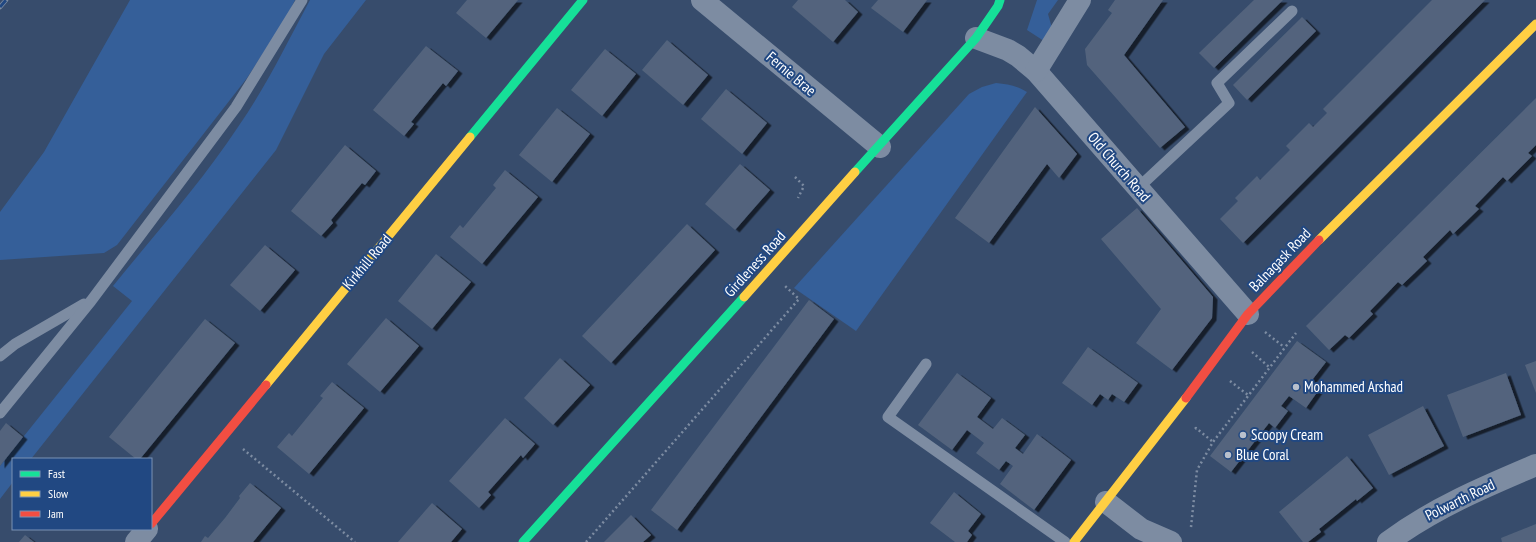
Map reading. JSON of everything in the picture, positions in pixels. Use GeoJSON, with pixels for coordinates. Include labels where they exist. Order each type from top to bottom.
{"type":"FeatureCollection","features":[{"type":"Feature","properties":{"kind":"street","name":"Kirkhill Road"},"geometry":{"type":"LineString","coordinates":[[152,523],[583,0]]}},
{"type":"Feature","properties":{"kind":"street","name":"Fernie Brae"},"geometry":{"type":"LineString","coordinates":[[702,0],[880,147]]}},
{"type":"Feature","properties":{"kind":"street","name":"Girdleness Road"},"geometry":{"type":"LineString","coordinates":[[523,542],[880,147],[976,38],[998,6],[1000,0]]}},
{"type":"Feature","properties":{"kind":"street"},"geometry":{"type":"LineString","coordinates":[[1036,71],[1080,0]]}},
{"type":"Feature","properties":{"kind":"street","name":"Balnagask Road"},"geometry":{"type":"LineString","coordinates":[[1074,542],[1166,425],[1248,314],[1293,266],[1536,24]]}},
{"type":"Feature","properties":{"kind":"street","name":"Old Church Road"},"geometry":{"type":"LineString","coordinates":[[976,38],[1008,50],[1036,71],[1137,189],[1248,314]]}},
{"type":"Feature","properties":{"kind":"street","name":"Polwarth Road"},"geometry":{"type":"LineString","coordinates":[[1388,542],[1412,524],[1467,494],[1536,465]]}},
{"type":"Feature","properties":{"kind":"street"},"geometry":{"type":"LineString","coordinates":[[1106,502],[1141,529],[1180,536]]}},
{"type":"Feature","properties":{"kind":"street"},"geometry":{"type":"LineString","coordinates":[[136,542],[146,530]]}},
{"type":"Feature","properties":{"kind":"lane"},"geometry":{"type":"LineString","coordinates":[[0,413],[91,301],[236,107],[302,0]]}},
{"type":"Feature","properties":{"kind":"lane"},"geometry":{"type":"LineString","coordinates":[[1137,189],[1229,104],[1217,83],[1292,11]]}},
{"type":"Feature","properties":{"kind":"lane"},"geometry":{"type":"LineString","coordinates":[[0,356],[15,344],[91,301]]}},
{"type":"Feature","properties":{"kind":"lane"},"geometry":{"type":"LineString","coordinates":[[926,364],[888,417],[1065,542]]}},
{"type":"Feature","properties":{"kind":"path"},"geometry":{"type":"LineString","coordinates":[[586,542],[799,299],[769,270]]}},
{"type":"Feature","properties":{"kind":"path"},"geometry":{"type":"LineString","coordinates":[[1180,536],[1192,525],[1197,470],[1213,442],[1296,332]]}},
{"type":"Feature","properties":{"kind":"path"},"geometry":{"type":"LineString","coordinates":[[1266,333],[1284,348]]}},
{"type":"Feature","properties":{"kind":"path"},"geometry":{"type":"LineString","coordinates":[[1252,352],[1270,367]]}},
{"type":"Feature","properties":{"kind":"path"},"geometry":{"type":"LineString","coordinates":[[1230,381],[1248,395]]}},
{"type":"Feature","properties":{"kind":"path"},"geometry":{"type":"LineString","coordinates":[[1196,428],[1213,442]]}},
{"type":"Feature","properties":{"kind":"path"},"geometry":{"type":"LineString","coordinates":[[224,434],[355,542]]}},
{"type":"Feature","properties":{"kind":"shaded area"},"geometry":{"type":"Polygon","coordinates":[[[130,0],[295,0],[286,18],[247,78],[117,245],[104,253],[0,260],[0,212],[44,152],[130,0]]]}},
{"type":"Feature","properties":{"kind":"shaded area"},"geometry":{"type":"Polygon","coordinates":[[[310,0],[366,0],[324,54],[276,150],[32,458],[12,458],[12,483],[0,499],[0,466],[132,301],[113,286],[224,148],[248,112],[276,65],[310,0]]]}},
{"type":"Feature","properties":{"kind":"shaded area"},"geometry":{"type":"Polygon","coordinates":[[[1037,0],[1058,0],[1048,14],[1052,28],[1044,41],[1027,30],[1037,0]]]}},
{"type":"Feature","properties":{"kind":"shaded area"},"geometry":{"type":"Polygon","coordinates":[[[996,83],[1020,88],[1027,92],[856,331],[794,288],[969,94],[982,87],[996,83]]]}},
{"type":"Feature","properties":{"kind":"building"},"geometry":{"type":"Polygon","coordinates":[[[467,0],[518,0],[486,38],[456,13],[467,0]]]}},
{"type":"Feature","properties":{"kind":"building"},"geometry":{"type":"Polygon","coordinates":[[[798,0],[845,0],[858,12],[833,42],[792,7],[798,0]]]}},
{"type":"Feature","properties":{"kind":"building"},"geometry":{"type":"Polygon","coordinates":[[[878,0],[927,0],[903,32],[871,8],[878,0]]]}},
{"type":"Feature","properties":{"kind":"building"},"geometry":{"type":"Polygon","coordinates":[[[1115,0],[1163,0],[1124,55],[1185,127],[1160,148],[1087,65],[1085,49],[1112,13],[1108,10],[1115,0]]]}},
{"type":"Feature","properties":{"kind":"building"},"geometry":{"type":"Polygon","coordinates":[[[1254,0],[1283,0],[1214,68],[1199,53],[1254,0]]]}},
{"type":"Feature","properties":{"kind":"building"},"geometry":{"type":"Polygon","coordinates":[[[1432,0],[1485,0],[1243,243],[1220,219],[1238,201],[1235,198],[1257,176],[1260,180],[1290,150],[1286,146],[1309,123],[1313,127],[1327,113],[1323,109],[1432,0]]]}},
{"type":"Feature","properties":{"kind":"building"},"geometry":{"type":"Polygon","coordinates":[[[1302,17],[1316,31],[1247,100],[1233,85],[1302,17]]]}},
{"type":"Feature","properties":{"kind":"building"},"geometry":{"type":"Polygon","coordinates":[[[667,40],[708,75],[683,105],[642,70],[667,40]]]}},
{"type":"Feature","properties":{"kind":"building"},"geometry":{"type":"Polygon","coordinates":[[[426,46],[458,71],[446,86],[443,83],[411,122],[414,124],[404,136],[373,110],[426,46]]]}},
{"type":"Feature","properties":{"kind":"building"},"geometry":{"type":"Polygon","coordinates":[[[605,49],[636,74],[602,116],[571,90],[605,49]]]}},
{"type":"Feature","properties":{"kind":"building"},"geometry":{"type":"Polygon","coordinates":[[[726,89],[767,123],[742,154],[701,119],[726,89]]]}},
{"type":"Feature","properties":{"kind":"building"},"geometry":{"type":"Polygon","coordinates":[[[1536,98],[1536,145],[1528,153],[1532,156],[1507,181],[1503,177],[1475,206],[1479,209],[1453,234],[1450,230],[1423,257],[1427,261],[1402,285],[1398,282],[1370,311],[1373,314],[1349,338],[1345,335],[1329,350],[1306,326],[1536,98]]]}},
{"type":"Feature","properties":{"kind":"building"},"geometry":{"type":"Polygon","coordinates":[[[1035,107],[1077,154],[1059,178],[1047,164],[989,243],[955,218],[1035,107]]]}},
{"type":"Feature","properties":{"kind":"building"},"geometry":{"type":"Polygon","coordinates":[[[557,108],[590,134],[552,182],[519,155],[557,108]]]}},
{"type":"Feature","properties":{"kind":"building"},"geometry":{"type":"Polygon","coordinates":[[[345,145],[376,171],[365,185],[362,183],[331,220],[333,223],[321,236],[291,211],[345,145]]]}},
{"type":"Feature","properties":{"kind":"building"},"geometry":{"type":"Polygon","coordinates":[[[740,164],[770,190],[735,230],[705,204],[740,164]]]}},
{"type":"Feature","properties":{"kind":"building"},"geometry":{"type":"Polygon","coordinates":[[[505,170],[538,197],[482,264],[450,237],[460,225],[463,228],[496,188],[493,185],[505,170]]]}},
{"type":"Feature","properties":{"kind":"building"},"geometry":{"type":"Polygon","coordinates":[[[1137,208],[1213,297],[1212,318],[1172,370],[1136,343],[1161,309],[1101,239],[1137,208]]]}},
{"type":"Feature","properties":{"kind":"building"},"geometry":{"type":"Polygon","coordinates":[[[687,224],[715,250],[611,363],[582,336],[687,224]]]}},
{"type":"Feature","properties":{"kind":"building"},"geometry":{"type":"Polygon","coordinates":[[[265,245],[295,270],[260,311],[230,285],[265,245]]]}},
{"type":"Feature","properties":{"kind":"building"},"geometry":{"type":"Polygon","coordinates":[[[436,254],[471,282],[432,329],[398,301],[436,254]]]}},
{"type":"Feature","properties":{"kind":"building"},"geometry":{"type":"Polygon","coordinates":[[[809,300],[834,319],[677,530],[651,510],[809,300]]]}},
{"type":"Feature","properties":{"kind":"building"},"geometry":{"type":"Polygon","coordinates":[[[386,318],[419,346],[380,392],[347,364],[386,318]]]}},
{"type":"Feature","properties":{"kind":"building"},"geometry":{"type":"Polygon","coordinates":[[[205,319],[235,343],[141,458],[135,458],[109,437],[205,319]]]}},
{"type":"Feature","properties":{"kind":"building"},"geometry":{"type":"Polygon","coordinates":[[[1297,341],[1326,362],[1309,384],[1318,391],[1306,408],[1289,396],[1281,406],[1288,411],[1275,428],[1269,423],[1231,472],[1210,456],[1297,341]]]}},
{"type":"Feature","properties":{"kind":"building"},"geometry":{"type":"Polygon","coordinates":[[[1088,347],[1138,383],[1124,402],[1112,394],[1108,400],[1100,394],[1092,405],[1062,383],[1088,347]]]}},
{"type":"Feature","properties":{"kind":"building"},"geometry":{"type":"Polygon","coordinates":[[[560,358],[590,385],[553,425],[524,398],[560,358]]]}},
{"type":"Feature","properties":{"kind":"building"},"geometry":{"type":"Polygon","coordinates":[[[1536,361],[1536,393],[1525,365],[1536,361]]]}},
{"type":"Feature","properties":{"kind":"building"},"geometry":{"type":"Polygon","coordinates":[[[957,373],[991,398],[977,417],[993,429],[1002,418],[1025,435],[1015,448],[1023,454],[1037,434],[1071,460],[1034,510],[1000,484],[1013,466],[1006,461],[999,470],[976,453],[984,443],[967,430],[952,450],[918,425],[957,373]]]}},
{"type":"Feature","properties":{"kind":"building"},"geometry":{"type":"Polygon","coordinates":[[[1506,373],[1521,415],[1463,437],[1447,395],[1506,373]]]}},
{"type":"Feature","properties":{"kind":"building"},"geometry":{"type":"Polygon","coordinates":[[[332,382],[364,408],[309,474],[277,447],[289,433],[292,436],[323,398],[320,396],[332,382]]]}},
{"type":"Feature","properties":{"kind":"building"},"geometry":{"type":"Polygon","coordinates":[[[1423,406],[1444,446],[1389,475],[1368,435],[1423,406]]]}},
{"type":"Feature","properties":{"kind":"building"},"geometry":{"type":"Polygon","coordinates":[[[505,418],[535,444],[523,458],[521,455],[488,492],[491,495],[479,508],[449,481],[505,418]]]}},
{"type":"Feature","properties":{"kind":"building"},"geometry":{"type":"Polygon","coordinates":[[[6,423],[23,437],[0,466],[0,431],[6,423]]]}},
{"type":"Feature","properties":{"kind":"building"},"geometry":{"type":"Polygon","coordinates":[[[1347,456],[1373,488],[1357,501],[1356,499],[1319,529],[1321,532],[1308,542],[1303,542],[1279,512],[1347,456]]]}},
{"type":"Feature","properties":{"kind":"building"},"geometry":{"type":"Polygon","coordinates":[[[250,483],[281,508],[253,542],[201,542],[205,536],[208,538],[225,518],[240,498],[239,496],[250,483]]]}},
{"type":"Feature","properties":{"kind":"building"},"geometry":{"type":"Polygon","coordinates":[[[954,492],[981,514],[968,531],[972,535],[967,542],[955,542],[930,523],[954,492]]]}},
{"type":"Feature","properties":{"kind":"building"},"geometry":{"type":"Polygon","coordinates":[[[432,503],[462,529],[451,542],[398,542],[432,503]]]}},
{"type":"Feature","properties":{"kind":"building"},"geometry":{"type":"Polygon","coordinates":[[[631,515],[651,535],[643,542],[604,542],[631,515]]]}},
{"type":"Feature","properties":{"kind":"building"},"geometry":{"type":"Polygon","coordinates":[[[1536,524],[1536,542],[1502,542],[1501,538],[1536,524]]]}},
{"type":"Feature","properties":{"kind":"building"},"geometry":{"type":"Polygon","coordinates":[[[25,535],[34,542],[19,542],[25,535]]]}},
{"type":"Feature","properties":{"kind":"railway"},"geometry":{"type":"LineString","coordinates":[[0,7],[6,0]]}},
{"type":"Feature","properties":{"kind":"traffic: fast"},"geometry":{"type":"LineString","coordinates":[[470,137],[583,0]]}},
{"type":"Feature","properties":{"kind":"traffic: fast"},"geometry":{"type":"LineString","coordinates":[[855,172],[976,38],[998,6],[1000,0]]}},
{"type":"Feature","properties":{"kind":"traffic: fast"},"geometry":{"type":"LineString","coordinates":[[523,542],[744,297]]}},
{"type":"Feature","properties":{"kind":"traffic: slow"},"geometry":{"type":"LineString","coordinates":[[1319,240],[1536,24]]}},
{"type":"Feature","properties":{"kind":"traffic: slow"},"geometry":{"type":"LineString","coordinates":[[266,385],[470,137]]}},
{"type":"Feature","properties":{"kind":"traffic: slow"},"geometry":{"type":"LineString","coordinates":[[744,297],[855,172]]}},
{"type":"Feature","properties":{"kind":"traffic: slow"},"geometry":{"type":"LineString","coordinates":[[1074,542],[1186,398]]}},
{"type":"Feature","properties":{"kind":"traffic: jam"},"geometry":{"type":"LineString","coordinates":[[1186,398],[1248,314],[1319,240]]}},
{"type":"Feature","properties":{"kind":"traffic: jam"},"geometry":{"type":"LineString","coordinates":[[152,523],[266,385]]}},
{"type":"Feature","properties":{"kind":"place","name":"Mohammed Arshad"},"geometry":{"type":"Point","coordinates":[1296,387]}},
{"type":"Feature","properties":{"kind":"place","name":"Scoopy Cream"},"geometry":{"type":"Point","coordinates":[1243,435]}},
{"type":"Feature","properties":{"kind":"place","name":"Blue Coral"},"geometry":{"type":"Point","coordinates":[1228,455]}}]}
